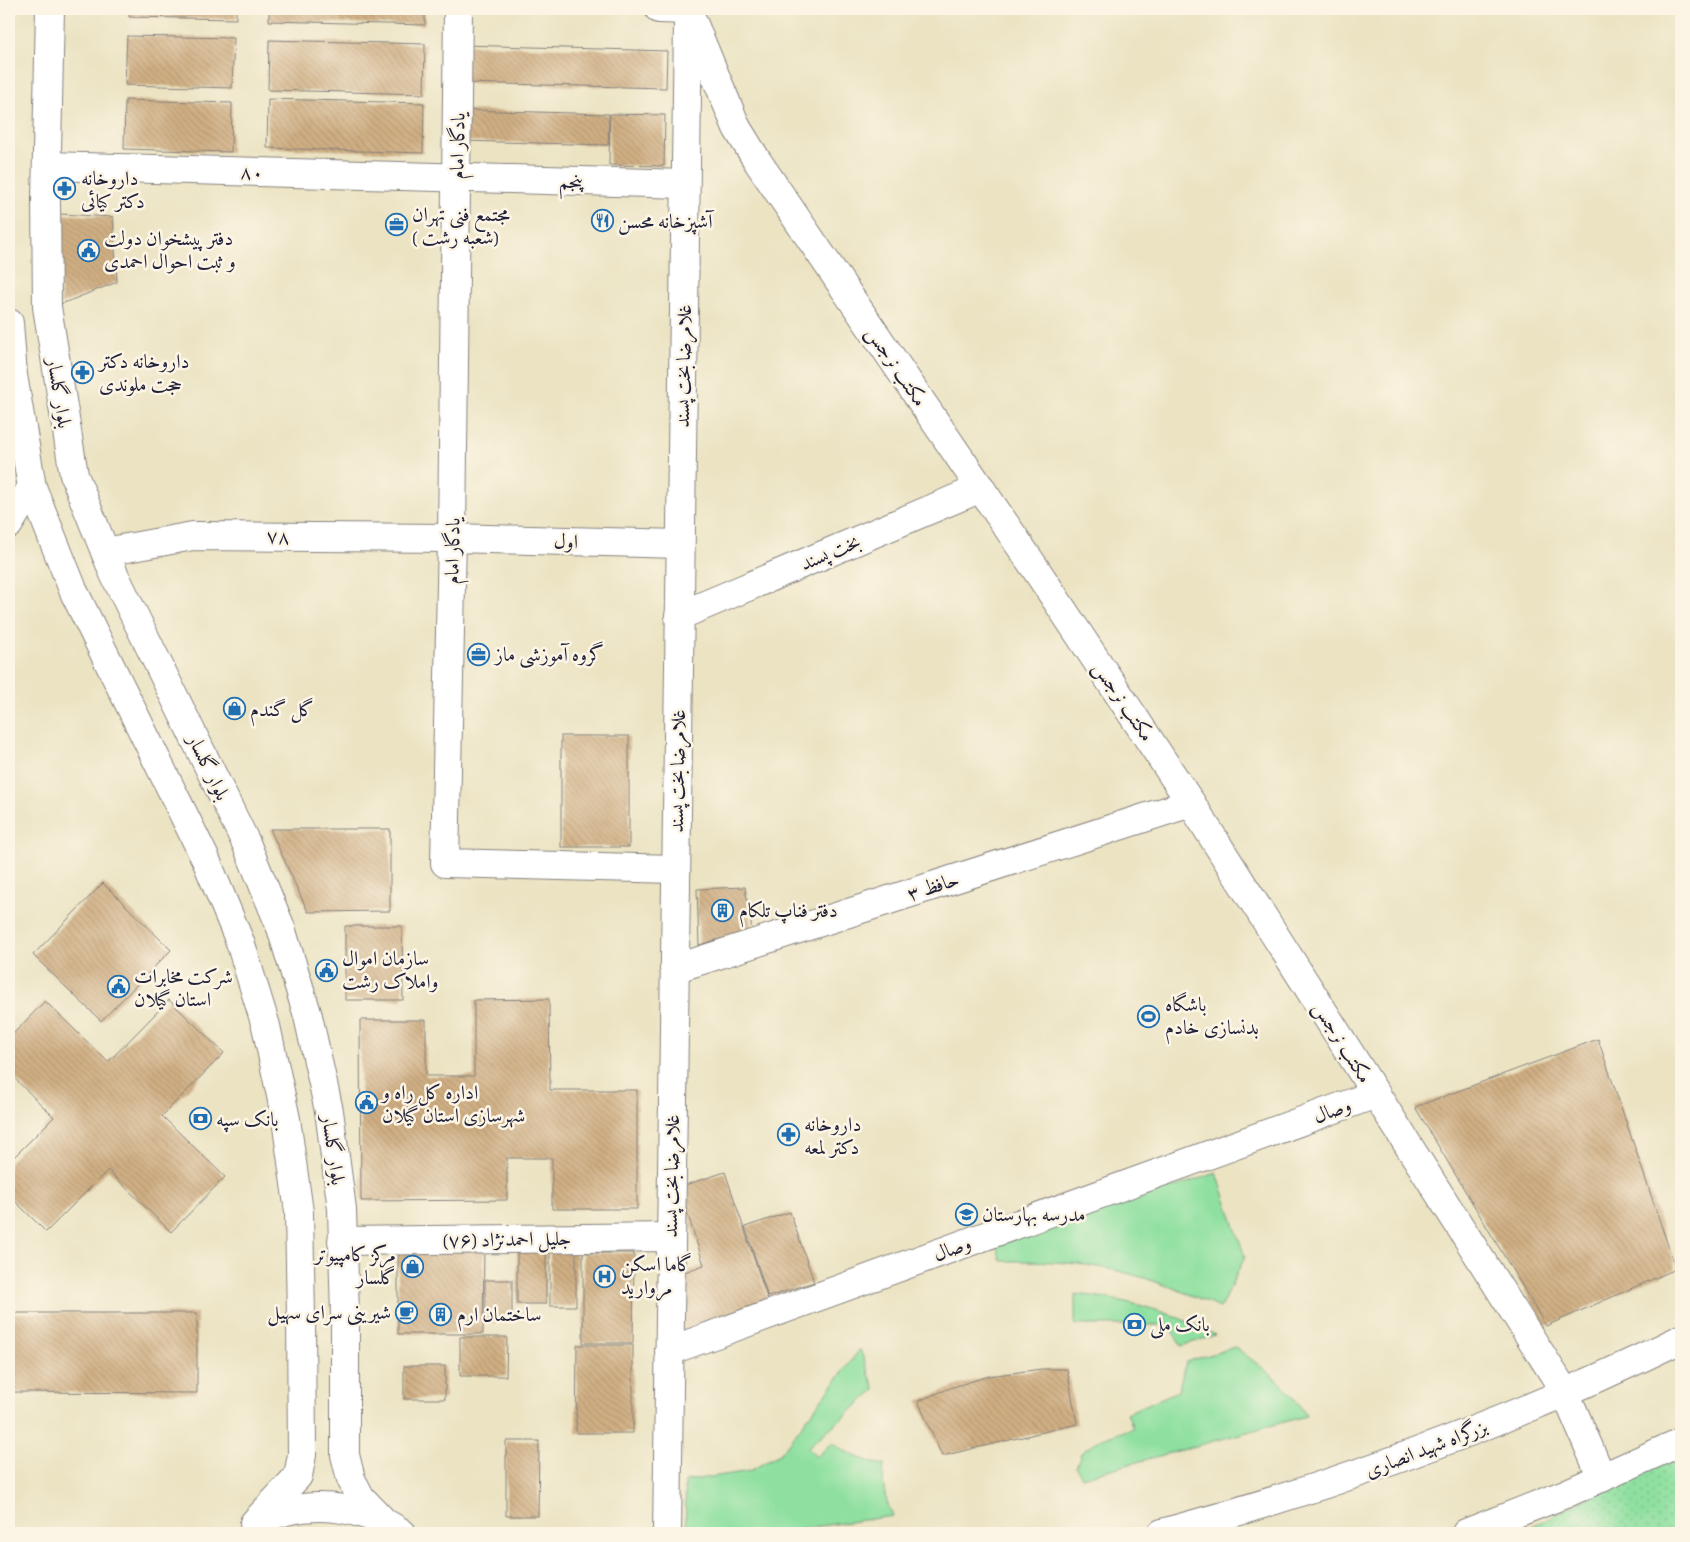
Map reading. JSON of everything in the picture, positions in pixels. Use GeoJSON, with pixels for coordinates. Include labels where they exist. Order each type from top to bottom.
{"type":"FeatureCollection","features":[{"type":"Feature","properties":{"kind":"street","name":"بلوار گلسار"},"geometry":{"type":"LineString","coordinates":[[50,9],[47,166],[48,316],[74,475],[114,574],[246,843],[281,928],[308,1016],[329,1111],[342,1208],[345,1316],[345,1455],[351,1479],[361,1498],[393,1528]]}},
{"type":"Feature","properties":{"kind":"street","name":"یادگار امام"},"geometry":{"type":"LineString","coordinates":[[458,9],[452,538],[445,863],[676,869]]}},
{"type":"Feature","properties":{"kind":"street"},"geometry":{"type":"LineString","coordinates":[[659,9],[688,10]]}},
{"type":"Feature","properties":{"kind":"street","name":"مکتب نرجس"},"geometry":{"type":"LineString","coordinates":[[688,10],[737,128],[763,170],[981,488],[1192,804],[1565,1392],[1602,1478]]}},
{"type":"Feature","properties":{"kind":"street","name":"غلامرضا بخت پسند"},"geometry":{"type":"LineString","coordinates":[[667,1533],[688,10]]}},
{"type":"Feature","properties":{"kind":"street"},"geometry":{"type":"LineString","coordinates":[[686,131],[693,125],[710,118],[720,118],[737,128]]}},
{"type":"Feature","properties":{"kind":"street","name":"۸۰"},"geometry":{"type":"LineString","coordinates":[[47,166],[456,178]]}},
{"type":"Feature","properties":{"kind":"street","name":"پنجم"},"geometry":{"type":"LineString","coordinates":[[456,178],[685,184]]}},
{"type":"Feature","properties":{"kind":"street"},"geometry":{"type":"LineString","coordinates":[[9,323],[13,375],[32,486],[74,592],[206,860],[240,942],[266,1026],[286,1119],[299,1212],[302,1317],[302,1455],[298,1476],[246,1528]]}},
{"type":"Feature","properties":{"kind":"street"},"geometry":{"type":"LineString","coordinates":[[9,524],[32,486]]}},
{"type":"Feature","properties":{"kind":"street","name":"بخت پسند"},"geometry":{"type":"LineString","coordinates":[[679,616],[981,488]]}},
{"type":"Feature","properties":{"kind":"street","name":"۷۸"},"geometry":{"type":"LineString","coordinates":[[105,552],[193,536],[452,538]]}},
{"type":"Feature","properties":{"kind":"street","name":"اول"},"geometry":{"type":"LineString","coordinates":[[452,538],[680,544]]}},
{"type":"Feature","properties":{"kind":"street","name":"حافظ ۳"},"geometry":{"type":"LineString","coordinates":[[674,969],[1192,804]]}},
{"type":"Feature","properties":{"kind":"street","name":"وصال"},"geometry":{"type":"LineString","coordinates":[[669,1352],[1376,1094]]}},
{"type":"Feature","properties":{"kind":"street","name":"جلیل احمدنژاد (۷۶)"},"geometry":{"type":"LineString","coordinates":[[342,1241],[671,1237]]}},
{"type":"Feature","properties":{"kind":"street","name":"بزرگراه شهید انصاری"},"geometry":{"type":"LineString","coordinates":[[1162,1533],[1262,1505],[1463,1435],[1565,1392],[1681,1339]]}},
{"type":"Feature","properties":{"kind":"street"},"geometry":{"type":"LineString","coordinates":[[1466,1533],[1602,1478],[1681,1442]]}},
{"type":"Feature","properties":{"kind":"street"},"geometry":{"type":"LineString","coordinates":[[246,1528],[279,1512],[315,1506],[351,1510],[368,1515],[393,1528]]}},
{"type":"Feature","properties":{"kind":"green space"},"geometry":{"type":"Polygon","coordinates":[[[1217,1173],[1245,1257],[1220,1308],[1171,1287],[1120,1271],[1064,1263],[1001,1261],[996,1245],[1217,1173]]]}},
{"type":"Feature","properties":{"kind":"green space"},"geometry":{"type":"Polygon","coordinates":[[[1075,1294],[1112,1299],[1147,1307],[1182,1319],[1215,1335],[1182,1346],[1168,1325],[1075,1325],[1075,1294]]]}},
{"type":"Feature","properties":{"kind":"green space"},"geometry":{"type":"Polygon","coordinates":[[[1235,1347],[1284,1386],[1300,1405],[1306,1416],[1082,1477],[1076,1467],[1081,1453],[1099,1440],[1133,1428],[1127,1413],[1178,1391],[1186,1362],[1235,1347]]]}},
{"type":"Feature","properties":{"kind":"green space"},"geometry":{"type":"Polygon","coordinates":[[[860,1349],[875,1390],[808,1447],[816,1457],[832,1443],[856,1457],[884,1465],[884,1491],[893,1516],[768,1533],[693,1533],[686,1523],[685,1481],[750,1471],[781,1453],[860,1349]]]}},
{"type":"Feature","properties":{"kind":"green space"},"geometry":{"type":"Polygon","coordinates":[[[1681,1449],[1681,1533],[1519,1533],[1681,1449]]]}},
{"type":"Feature","properties":{"kind":"building"},"geometry":{"type":"Polygon","coordinates":[[[130,9],[236,9],[236,19],[129,17],[130,9]]]}},
{"type":"Feature","properties":{"kind":"building"},"geometry":{"type":"Polygon","coordinates":[[[269,9],[425,9],[425,25],[269,21],[269,9]]]}},
{"type":"Feature","properties":{"kind":"building"},"geometry":{"type":"Polygon","coordinates":[[[127,36],[234,38],[232,88],[125,85],[127,36]]]}},
{"type":"Feature","properties":{"kind":"building"},"geometry":{"type":"Polygon","coordinates":[[[269,40],[425,44],[424,94],[268,90],[269,40]]]}},
{"type":"Feature","properties":{"kind":"building"},"geometry":{"type":"Polygon","coordinates":[[[463,45],[667,51],[666,88],[462,83],[463,45]]]}},
{"type":"Feature","properties":{"kind":"building"},"geometry":{"type":"Polygon","coordinates":[[[268,99],[424,103],[423,153],[267,148],[268,99]]]}},
{"type":"Feature","properties":{"kind":"building"},"geometry":{"type":"Polygon","coordinates":[[[125,100],[232,103],[231,152],[124,149],[125,100]]]}},
{"type":"Feature","properties":{"kind":"building"},"geometry":{"type":"Polygon","coordinates":[[[463,110],[609,114],[608,145],[462,141],[463,110]]]}},
{"type":"Feature","properties":{"kind":"building"},"geometry":{"type":"Polygon","coordinates":[[[610,114],[665,115],[664,166],[609,165],[610,114]]]}},
{"type":"Feature","properties":{"kind":"building","name":"دفتر پیشخوان دولت و ثبت احوال احمدی"},"geometry":{"type":"Polygon","coordinates":[[[60,214],[113,217],[117,282],[61,304],[60,214]]]}},
{"type":"Feature","properties":{"kind":"building"},"geometry":{"type":"Polygon","coordinates":[[[561,736],[629,736],[629,847],[561,847],[561,736]]]}},
{"type":"Feature","properties":{"kind":"building"},"geometry":{"type":"Polygon","coordinates":[[[270,829],[390,829],[390,911],[308,912],[270,829]]]}},
{"type":"Feature","properties":{"kind":"building"},"geometry":{"type":"Polygon","coordinates":[[[103,883],[171,950],[101,1021],[33,955],[103,883]]]}},
{"type":"Feature","properties":{"kind":"building","name":"دفتر فناپ تلکام"},"geometry":{"type":"Polygon","coordinates":[[[745,887],[752,930],[699,945],[697,889],[745,887]]]}},
{"type":"Feature","properties":{"kind":"building"},"geometry":{"type":"Polygon","coordinates":[[[345,926],[402,926],[403,1000],[345,1000],[345,926]]]}},
{"type":"Feature","properties":{"kind":"building"},"geometry":{"type":"Polygon","coordinates":[[[549,999],[550,1090],[637,1090],[637,1209],[552,1209],[552,1158],[507,1158],[507,1200],[361,1201],[360,1020],[426,1020],[426,1076],[474,1076],[474,1000],[549,999]]]}},
{"type":"Feature","properties":{"kind":"building"},"geometry":{"type":"Polygon","coordinates":[[[169,1000],[224,1053],[162,1116],[225,1177],[171,1232],[108,1170],[46,1232],[9,1195],[9,1162],[54,1117],[9,1073],[9,1038],[45,1001],[108,1062],[169,1000]]]}},
{"type":"Feature","properties":{"kind":"building"},"geometry":{"type":"Polygon","coordinates":[[[1598,1039],[1676,1269],[1546,1326],[1415,1107],[1598,1039]]]}},
{"type":"Feature","properties":{"kind":"building"},"geometry":{"type":"Polygon","coordinates":[[[725,1172],[770,1306],[680,1336],[679,1274],[704,1265],[679,1187],[725,1172]]]}},
{"type":"Feature","properties":{"kind":"building"},"geometry":{"type":"Polygon","coordinates":[[[790,1212],[814,1282],[768,1297],[745,1227],[790,1212]]]}},
{"type":"Feature","properties":{"kind":"building"},"geometry":{"type":"Polygon","coordinates":[[[517,1244],[546,1244],[546,1304],[517,1304],[517,1244]]]}},
{"type":"Feature","properties":{"kind":"building"},"geometry":{"type":"Polygon","coordinates":[[[409,1246],[484,1246],[483,1334],[398,1334],[398,1257],[409,1246]]]}},
{"type":"Feature","properties":{"kind":"building"},"geometry":{"type":"Polygon","coordinates":[[[550,1252],[576,1252],[576,1306],[550,1306],[550,1252]]]}},
{"type":"Feature","properties":{"kind":"building"},"geometry":{"type":"Polygon","coordinates":[[[583,1253],[634,1253],[633,1343],[583,1343],[583,1253]]]}},
{"type":"Feature","properties":{"kind":"building"},"geometry":{"type":"Polygon","coordinates":[[[485,1280],[512,1280],[512,1323],[485,1323],[485,1280]]]}},
{"type":"Feature","properties":{"kind":"building"},"geometry":{"type":"Polygon","coordinates":[[[9,1313],[197,1313],[197,1393],[9,1392],[9,1313]]]}},
{"type":"Feature","properties":{"kind":"building"},"geometry":{"type":"Polygon","coordinates":[[[460,1337],[507,1337],[506,1376],[460,1376],[460,1337]]]}},
{"type":"Feature","properties":{"kind":"building"},"geometry":{"type":"Polygon","coordinates":[[[577,1345],[633,1345],[633,1433],[576,1433],[577,1345]]]}},
{"type":"Feature","properties":{"kind":"building"},"geometry":{"type":"Polygon","coordinates":[[[404,1366],[445,1366],[445,1399],[404,1399],[404,1366]]]}},
{"type":"Feature","properties":{"kind":"building"},"geometry":{"type":"Polygon","coordinates":[[[1041,1369],[1067,1369],[1077,1424],[942,1456],[918,1401],[953,1387],[989,1376],[1041,1369]]]}},
{"type":"Feature","properties":{"kind":"building"},"geometry":{"type":"Polygon","coordinates":[[[506,1441],[539,1441],[538,1516],[506,1516],[506,1441]]]}},
{"type":"Feature","properties":{"kind":"place","name":"داروخانه دکتر کیائی"},"geometry":{"type":"Point","coordinates":[65,189]}},
{"type":"Feature","properties":{"kind":"place","name":"آشپزخانه محسن"},"geometry":{"type":"Point","coordinates":[602,221]}},
{"type":"Feature","properties":{"kind":"place","name":"مجتمع فنی تهران ( شعبه رشت)"},"geometry":{"type":"Point","coordinates":[396,225]}},
{"type":"Feature","properties":{"kind":"place","name":"دفتر پیشخوان دولت و ثبت احوال احمدی"},"geometry":{"type":"Point","coordinates":[88,250]}},
{"type":"Feature","properties":{"kind":"place","name":"داروخانه دکتر حجت ملوندی"},"geometry":{"type":"Point","coordinates":[83,372]}},
{"type":"Feature","properties":{"kind":"place","name":"گروه آموزشی ماز"},"geometry":{"type":"Point","coordinates":[479,654]}},
{"type":"Feature","properties":{"kind":"place","name":"گل گندم"},"geometry":{"type":"Point","coordinates":[234,709]}},
{"type":"Feature","properties":{"kind":"place","name":"دفتر فناپ تلکام"},"geometry":{"type":"Point","coordinates":[723,910]}},
{"type":"Feature","properties":{"kind":"place","name":"سازمان اموال واملاک رشت"},"geometry":{"type":"Point","coordinates":[326,970]}},
{"type":"Feature","properties":{"kind":"place","name":"شرکت مخابرات استان گیلان"},"geometry":{"type":"Point","coordinates":[118,987]}},
{"type":"Feature","properties":{"kind":"place","name":"باشگاه بدنسازی خادم"},"geometry":{"type":"Point","coordinates":[1149,1016]}},
{"type":"Feature","properties":{"kind":"place","name":"اداره کل راه و شهرسازی استان گیلان"},"geometry":{"type":"Point","coordinates":[366,1103]}},
{"type":"Feature","properties":{"kind":"place","name":"بانک سپه"},"geometry":{"type":"Point","coordinates":[200,1119]}},
{"type":"Feature","properties":{"kind":"place","name":"داروخانه دکتر لمعه"},"geometry":{"type":"Point","coordinates":[788,1135]}},
{"type":"Feature","properties":{"kind":"place","name":"مدرسه بهارستان"},"geometry":{"type":"Point","coordinates":[966,1214]}},
{"type":"Feature","properties":{"kind":"place","name":"مرکز کامپیوتر گلسار"},"geometry":{"type":"Point","coordinates":[412,1266]}},
{"type":"Feature","properties":{"kind":"place","name":"گاما اسکن مروارید"},"geometry":{"type":"Point","coordinates":[605,1276]}},
{"type":"Feature","properties":{"kind":"place","name":"شیرینی سرای سهیل"},"geometry":{"type":"Point","coordinates":[407,1312]}},
{"type":"Feature","properties":{"kind":"place","name":"ساختمان ارم"},"geometry":{"type":"Point","coordinates":[441,1314]}},
{"type":"Feature","properties":{"kind":"place","name":"بانک ملی"},"geometry":{"type":"Point","coordinates":[1134,1324]}}]}
